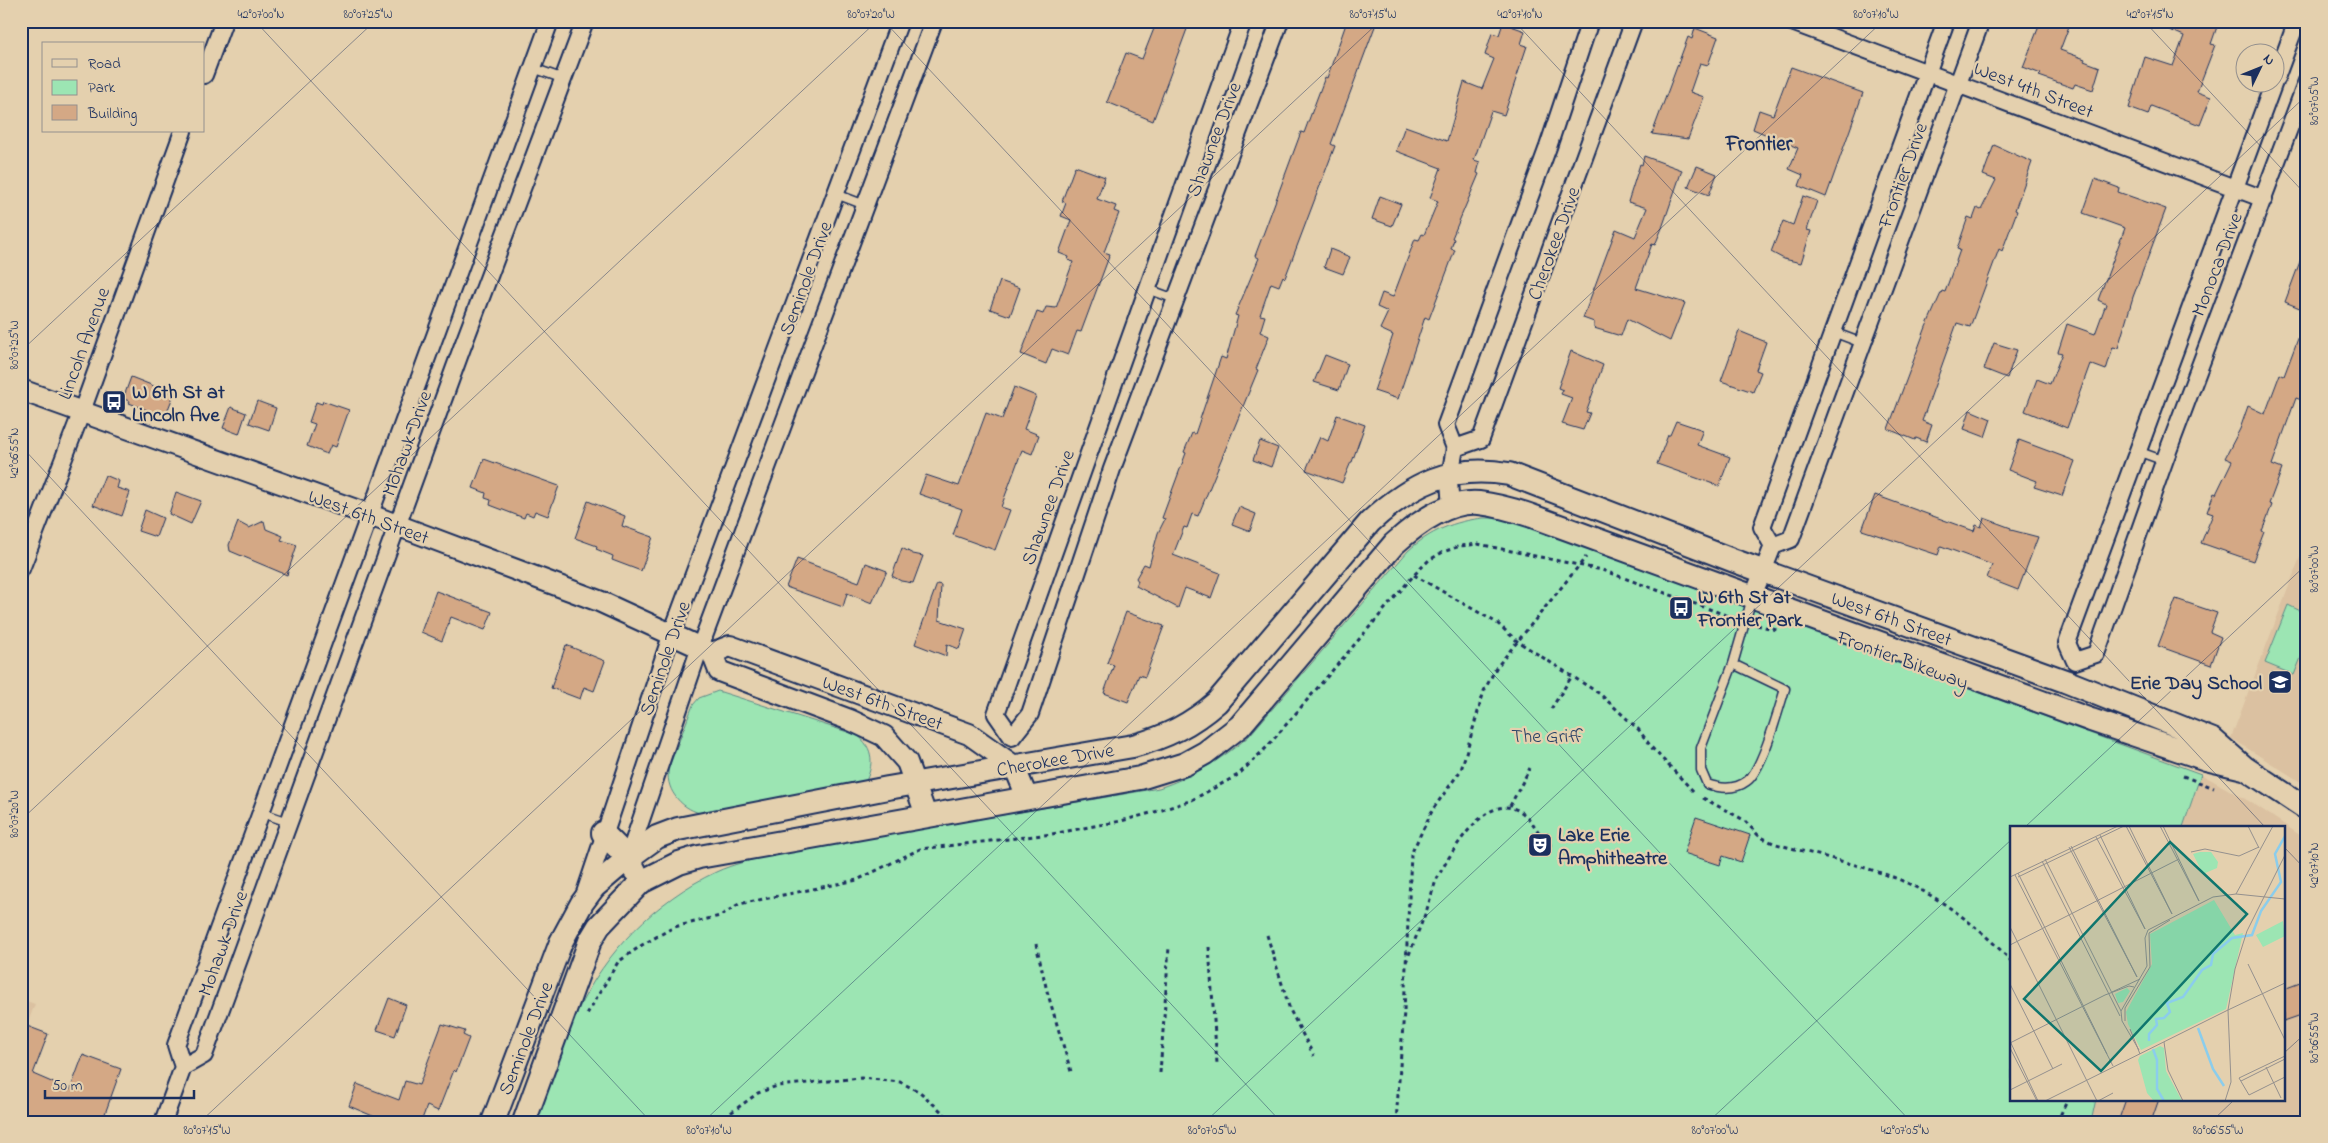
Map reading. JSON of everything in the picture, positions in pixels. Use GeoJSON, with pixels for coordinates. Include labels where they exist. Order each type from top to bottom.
{"type":"FeatureCollection","features":[{"type":"Feature","properties":{"kind":"main road","name":"Cherokee Drive"},"geometry":{"type":"LineString","coordinates":[[582,903],[594,888],[628,858],[657,837],[678,829],[916,783],[1133,746],[1171,734],[1188,726],[1217,702],[1230,688],[1370,522],[1403,495],[1422,484],[1472,470]]}},
{"type":"Feature","properties":{"kind":"main road","name":"West 6th Street"},"geometry":{"type":"LineString","coordinates":[[1472,470],[1509,474],[1763,571],[2065,682],[2213,740],[2245,768],[2307,809]]}},
{"type":"Feature","properties":{"kind":"main road","name":"West 6th Street"},"geometry":{"type":"LineString","coordinates":[[1458,506],[1477,503],[1500,506],[1532,516],[2055,707],[2206,759],[2245,768]]}},
{"type":"Feature","properties":{"kind":"main road","name":"Cherokee Drive"},"geometry":{"type":"LineString","coordinates":[[615,908],[641,882],[679,863],[699,857],[1156,774],[1185,764],[1224,740],[1255,710],[1394,544],[1421,523],[1458,506]]}},
{"type":"Feature","properties":{"kind":"main road"},"geometry":{"type":"LineString","coordinates":[[603,833],[628,858],[641,882]]}},
{"type":"Feature","properties":{"kind":"main road","name":"Seminole Drive"},"geometry":{"type":"LineString","coordinates":[[493,1122],[562,942],[582,903]]}},
{"type":"Feature","properties":{"kind":"main road","name":"Seminole Drive"},"geometry":{"type":"LineString","coordinates":[[524,1122],[590,941],[615,908]]}},
{"type":"Feature","properties":{"kind":"street"},"geometry":{"type":"LineString","coordinates":[[205,73],[224,21]]}},
{"type":"Feature","properties":{"kind":"street","name":"Mohawk Drive"},"geometry":{"type":"LineString","coordinates":[[550,21],[176,1045],[183,1067],[204,1056],[462,348],[585,21]]}},
{"type":"Feature","properties":{"kind":"street","name":"Seminole Drive"},"geometry":{"type":"LineString","coordinates":[[582,903],[603,833],[672,633],[900,21]]}},
{"type":"Feature","properties":{"kind":"street","name":"Seminole Drive"},"geometry":{"type":"LineString","coordinates":[[628,858],[706,650],[865,204],[934,21]]}},
{"type":"Feature","properties":{"kind":"street","name":"Shawnee Drive"},"geometry":{"type":"LineString","coordinates":[[1243,21],[996,714],[1012,736],[1030,714],[1112,469],[1280,21]]}},
{"type":"Feature","properties":{"kind":"street","name":"Cherokee Drive"},"geometry":{"type":"LineString","coordinates":[[1590,21],[1548,147],[1446,425],[1456,448],[1482,439],[1634,21]]}},
{"type":"Feature","properties":{"kind":"street","name":"West 4th Street"},"geometry":{"type":"LineString","coordinates":[[1789,21],[2264,199]]}},
{"type":"Feature","properties":{"kind":"street","name":"Frontier Drive"},"geometry":{"type":"LineString","coordinates":[[1946,21],[1762,527],[1773,546],[1791,539],[1981,21]]}},
{"type":"Feature","properties":{"kind":"street"},"geometry":{"type":"LineString","coordinates":[[2286,51],[2297,21]]}},
{"type":"Feature","properties":{"kind":"street","name":"Monoca Drive"},"geometry":{"type":"LineString","coordinates":[[2270,92],[2067,643],[2075,661],[2096,654],[2165,461],[2307,81]]}},
{"type":"Feature","properties":{"kind":"street","name":"Lincoln Avenue"},"geometry":{"type":"LineString","coordinates":[[21,569],[82,412],[183,132]]}},
{"type":"Feature","properties":{"kind":"street","name":"West 6th Street"},"geometry":{"type":"LineString","coordinates":[[21,390],[398,526],[599,601],[672,633],[706,650],[719,671],[850,720],[884,736],[907,762],[926,815]]}},
{"type":"Feature","properties":{"kind":"street"},"geometry":{"type":"LineString","coordinates":[[1456,448],[1450,475],[1458,506]]}},
{"type":"Feature","properties":{"kind":"street"},"geometry":{"type":"LineString","coordinates":[[1753,596],[1773,546]]}},
{"type":"Feature","properties":{"kind":"street","name":"West 6th Street"},"geometry":{"type":"LineString","coordinates":[[706,650],[730,646],[910,711],[969,734],[1014,766]]}},
{"type":"Feature","properties":{"kind":"street"},"geometry":{"type":"LineString","coordinates":[[2055,707],[2075,661]]}},
{"type":"Feature","properties":{"kind":"street"},"geometry":{"type":"LineString","coordinates":[[1012,736],[1014,766],[1028,797]]}},
{"type":"Feature","properties":{"kind":"street"},"geometry":{"type":"LineString","coordinates":[[163,1122],[183,1067]]}},
{"type":"Feature","properties":{"kind":"lane"},"geometry":{"type":"LineString","coordinates":[[533,68],[564,79]]}},
{"type":"Feature","properties":{"kind":"lane","name":"Seminole Drive"},"geometry":{"type":"LineString","coordinates":[[836,194],[865,204]]}},
{"type":"Feature","properties":{"kind":"lane"},"geometry":{"type":"LineString","coordinates":[[1148,289],[1175,299]]}},
{"type":"Feature","properties":{"kind":"lane"},"geometry":{"type":"LineString","coordinates":[[1833,332],[1862,343]]}},
{"type":"Feature","properties":{"kind":"lane"},"geometry":{"type":"LineString","coordinates":[[2137,451],[2165,461]]}},
{"type":"Feature","properties":{"kind":"lane"},"geometry":{"type":"LineString","coordinates":[[1734,664],[1785,689],[1759,765],[1748,781],[1735,787],[1722,789],[1707,784],[1701,770],[1701,748],[1734,664],[1753,596]]}},
{"type":"Feature","properties":{"kind":"lane"},"geometry":{"type":"LineString","coordinates":[[262,813],[288,822]]}},
{"type":"Feature","properties":{"kind":"path"},"geometry":{"type":"LineString","coordinates":[[1396,1122],[1404,1011],[1411,854],[1434,809],[1461,770],[1484,692],[1496,668],[1580,564],[1611,573],[1745,622],[1784,632]]}},
{"type":"Feature","properties":{"kind":"path"},"geometry":{"type":"LineString","coordinates":[[1551,709],[1572,676]]}},
{"type":"Feature","properties":{"kind":"path"},"geometry":{"type":"LineString","coordinates":[[1510,806],[1530,768]]}},
{"type":"Feature","properties":{"kind":"path"},"geometry":{"type":"LineString","coordinates":[[2175,772],[2214,788]]}},
{"type":"Feature","properties":{"kind":"path"},"geometry":{"type":"LineString","coordinates":[[1405,965],[1439,874],[1475,823],[1491,809],[1510,806],[1522,813],[1538,833]]}},
{"type":"Feature","properties":{"kind":"path"},"geometry":{"type":"LineString","coordinates":[[618,962],[642,944],[674,927],[720,916],[739,904],[857,880],[920,850]]}},
{"type":"Feature","properties":{"kind":"path"},"geometry":{"type":"LineString","coordinates":[[1267,935],[1290,1010],[1314,1056]]}},
{"type":"Feature","properties":{"kind":"path"},"geometry":{"type":"LineString","coordinates":[[1036,944],[1047,991],[1072,1075]]}},
{"type":"Feature","properties":{"kind":"path"},"geometry":{"type":"LineString","coordinates":[[1160,1073],[1169,947]]}},
{"type":"Feature","properties":{"kind":"path"},"geometry":{"type":"LineString","coordinates":[[1209,947],[1217,1064]]}},
{"type":"Feature","properties":{"kind":"path"},"geometry":{"type":"LineString","coordinates":[[718,1122],[758,1094],[777,1086],[861,1078],[900,1082],[920,1092],[952,1122]]}},
{"type":"Feature","properties":{"kind":"path"},"geometry":{"type":"LineString","coordinates":[[2056,1122],[2067,1100]]}},
{"type":"Feature","properties":{"kind":"shaded area","name":"Erie Day School"},"geometry":{"type":"Polygon","coordinates":[[[2307,539],[2307,786],[2231,738],[2307,539]]]}},
{"type":"Feature","properties":{"kind":"shaded area"},"geometry":{"type":"Polygon","coordinates":[[[2201,774],[2254,804],[2307,840],[2307,1122],[2091,1122],[2096,1100],[2286,1100],[2286,826],[2183,826],[2201,774]]]}},
{"type":"Feature","properties":{"kind":"shaded area"},"geometry":{"type":"Polygon","coordinates":[[[21,999],[35,1004],[21,1040],[21,999]]]}},
{"type":"Feature","properties":{"kind":"green space","name":"The Griff"},"geometry":{"type":"Polygon","coordinates":[[[1501,518],[1519,523],[2201,774],[2183,826],[2010,826],[2010,1100],[2096,1100],[2091,1122],[535,1122],[571,1025],[589,990],[617,949],[634,930],[673,897],[716,872],[770,855],[1159,788],[1195,773],[1228,753],[1249,736],[1408,551],[1425,538],[1443,528],[1473,519],[1501,518]]]}},
{"type":"Feature","properties":{"kind":"green space"},"geometry":{"type":"Polygon","coordinates":[[[2288,605],[2307,614],[2307,643],[2294,675],[2265,663],[2288,605]]]}},
{"type":"Feature","properties":{"kind":"green space"},"geometry":{"type":"Polygon","coordinates":[[[718,691],[857,735],[867,745],[871,757],[870,770],[865,783],[700,813],[686,807],[671,789],[668,775],[669,767],[693,705],[699,698],[718,691]]]}},
{"type":"Feature","properties":{"kind":"building"},"geometry":{"type":"Polygon","coordinates":[[[1157,21],[1190,21],[1153,121],[1107,102],[1126,53],[1142,59],[1157,21]]]}},
{"type":"Feature","properties":{"kind":"building"},"geometry":{"type":"Polygon","coordinates":[[[1347,21],[1377,21],[1331,144],[1335,146],[1285,278],[1283,276],[1279,286],[1271,283],[1260,315],[1265,316],[1260,332],[1269,336],[1256,369],[1258,370],[1198,516],[1192,514],[1187,528],[1184,527],[1173,555],[1220,573],[1211,598],[1185,588],[1178,608],[1136,586],[1138,581],[1136,578],[1144,564],[1149,566],[1158,533],[1165,519],[1162,518],[1186,453],[1184,452],[1192,433],[1195,434],[1221,357],[1226,359],[1238,316],[1235,315],[1259,258],[1255,256],[1301,132],[1304,133],[1325,77],[1327,78],[1347,21]]]}},
{"type":"Feature","properties":{"kind":"building"},"geometry":{"type":"Polygon","coordinates":[[[2041,21],[2071,21],[2060,50],[2100,67],[2093,90],[2075,84],[2073,88],[2039,76],[2041,74],[2023,67],[2041,21]]]}},
{"type":"Feature","properties":{"kind":"building"},"geometry":{"type":"Polygon","coordinates":[[[2149,21],[2219,21],[2211,44],[2215,45],[2197,92],[2211,97],[2200,125],[2151,106],[2148,115],[2129,108],[2145,57],[2173,66],[2184,36],[2149,21]]]}},
{"type":"Feature","properties":{"kind":"building"},"geometry":{"type":"Polygon","coordinates":[[[1503,23],[1525,31],[1521,44],[1527,46],[1504,115],[1491,111],[1474,160],[1480,162],[1477,173],[1479,174],[1452,238],[1454,239],[1451,249],[1455,250],[1429,319],[1425,317],[1398,399],[1374,391],[1393,335],[1380,329],[1388,312],[1377,307],[1382,293],[1393,297],[1415,239],[1419,240],[1422,234],[1424,235],[1438,201],[1430,198],[1441,168],[1396,151],[1405,126],[1447,141],[1464,82],[1482,89],[1494,59],[1485,55],[1492,33],[1499,35],[1503,23]]]}},
{"type":"Feature","properties":{"kind":"building"},"geometry":{"type":"Polygon","coordinates":[[[1695,28],[1718,37],[1708,65],[1700,63],[1690,92],[1704,97],[1688,139],[1652,134],[1688,37],[1692,39],[1695,28]]]}},
{"type":"Feature","properties":{"kind":"building"},"geometry":{"type":"Polygon","coordinates":[[[1791,67],[1863,93],[1826,197],[1799,186],[1803,175],[1789,169],[1798,148],[1753,129],[1759,110],[1773,115],[1791,67]]]}},
{"type":"Feature","properties":{"kind":"building"},"geometry":{"type":"Polygon","coordinates":[[[1994,145],[2032,162],[2002,251],[1999,249],[1970,327],[1957,323],[1922,421],[1932,425],[1926,442],[1916,438],[1915,440],[1888,429],[1926,327],[1942,291],[1945,292],[1960,250],[1957,249],[1968,217],[1973,219],[1977,208],[1981,210],[1996,180],[1983,175],[1994,145]]]}},
{"type":"Feature","properties":{"kind":"building"},"geometry":{"type":"Polygon","coordinates":[[[1644,156],[1682,170],[1662,228],[1655,245],[1652,244],[1636,288],[1685,303],[1670,341],[1627,319],[1621,336],[1594,328],[1594,322],[1583,318],[1616,229],[1635,237],[1647,208],[1628,202],[1644,156]]]}},
{"type":"Feature","properties":{"kind":"building"},"geometry":{"type":"Polygon","coordinates":[[[1075,166],[1105,177],[1097,199],[1116,206],[1114,211],[1119,213],[1104,252],[1110,254],[1081,332],[1077,331],[1068,355],[1052,349],[1046,364],[1021,354],[1037,312],[1043,314],[1046,307],[1056,308],[1073,262],[1068,260],[1069,257],[1059,253],[1071,220],[1061,216],[1066,203],[1062,201],[1075,166]]]}},
{"type":"Feature","properties":{"kind":"building"},"geometry":{"type":"Polygon","coordinates":[[[1697,166],[1717,174],[1709,195],[1688,187],[1697,166]]]}},
{"type":"Feature","properties":{"kind":"building"},"geometry":{"type":"Polygon","coordinates":[[[2095,179],[2119,188],[2118,192],[2166,209],[2133,297],[2118,348],[2113,347],[2106,370],[2090,364],[2067,428],[2025,411],[2037,379],[2050,384],[2062,353],[2058,352],[2067,324],[2095,334],[2106,304],[2098,300],[2125,228],[2083,213],[2095,179]]]}},
{"type":"Feature","properties":{"kind":"building"},"geometry":{"type":"Polygon","coordinates":[[[1380,196],[1401,204],[1392,226],[1372,219],[1380,196]]]}},
{"type":"Feature","properties":{"kind":"building"},"geometry":{"type":"Polygon","coordinates":[[[1803,196],[1817,201],[1807,230],[1811,231],[1801,263],[1784,259],[1771,252],[1783,221],[1793,225],[1803,196]]]}},
{"type":"Feature","properties":{"kind":"building"},"geometry":{"type":"Polygon","coordinates":[[[2305,248],[2307,248],[2307,311],[2285,302],[2305,248]]]}},
{"type":"Feature","properties":{"kind":"building"},"geometry":{"type":"Polygon","coordinates":[[[1330,249],[1350,257],[1343,274],[1324,267],[1330,249]]]}},
{"type":"Feature","properties":{"kind":"building"},"geometry":{"type":"Polygon","coordinates":[[[1000,281],[1020,288],[1010,316],[990,309],[1000,281]]]}},
{"type":"Feature","properties":{"kind":"building"},"geometry":{"type":"Polygon","coordinates":[[[2305,320],[2307,320],[2307,402],[2296,398],[2272,465],[2282,469],[2269,504],[2272,505],[2253,561],[2201,543],[2213,514],[2207,512],[2214,493],[2216,494],[2232,461],[2225,458],[2240,429],[2248,406],[2265,414],[2280,374],[2284,376],[2305,320]]]}},
{"type":"Feature","properties":{"kind":"building"},"geometry":{"type":"Polygon","coordinates":[[[1739,331],[1766,342],[1756,370],[1761,372],[1753,392],[1721,381],[1739,331]]]}},
{"type":"Feature","properties":{"kind":"building"},"geometry":{"type":"Polygon","coordinates":[[[1994,343],[2017,350],[2007,378],[1984,369],[1994,343]]]}},
{"type":"Feature","properties":{"kind":"building"},"geometry":{"type":"Polygon","coordinates":[[[1571,351],[1603,365],[1586,412],[1590,413],[1583,430],[1562,424],[1572,398],[1561,394],[1563,390],[1558,388],[1571,351]]]}},
{"type":"Feature","properties":{"kind":"building"},"geometry":{"type":"Polygon","coordinates":[[[1325,355],[1348,364],[1339,390],[1314,382],[1325,355]]]}},
{"type":"Feature","properties":{"kind":"building"},"geometry":{"type":"Polygon","coordinates":[[[131,377],[174,394],[165,417],[123,399],[131,377]]]}},
{"type":"Feature","properties":{"kind":"building"},"geometry":{"type":"Polygon","coordinates":[[[1014,387],[1036,396],[1024,429],[1039,435],[1032,454],[1022,450],[1001,507],[1010,510],[995,550],[953,535],[962,509],[919,494],[926,475],[959,486],[986,413],[1002,419],[1014,387]]]}},
{"type":"Feature","properties":{"kind":"building"},"geometry":{"type":"Polygon","coordinates":[[[257,401],[276,408],[269,430],[249,423],[257,401]]]}},
{"type":"Feature","properties":{"kind":"building"},"geometry":{"type":"Polygon","coordinates":[[[323,401],[349,410],[336,447],[331,445],[327,454],[307,446],[315,424],[309,422],[316,402],[322,404],[323,401]]]}},
{"type":"Feature","properties":{"kind":"building"},"geometry":{"type":"Polygon","coordinates":[[[231,407],[246,413],[239,434],[223,428],[231,407]]]}},
{"type":"Feature","properties":{"kind":"building"},"geometry":{"type":"Polygon","coordinates":[[[1970,410],[1991,419],[1985,437],[1964,429],[1970,410]]]}},
{"type":"Feature","properties":{"kind":"building"},"geometry":{"type":"Polygon","coordinates":[[[1337,415],[1365,425],[1352,462],[1342,483],[1306,470],[1320,437],[1328,441],[1337,415]]]}},
{"type":"Feature","properties":{"kind":"building"},"geometry":{"type":"Polygon","coordinates":[[[1676,421],[1703,430],[1697,445],[1730,457],[1719,486],[1657,464],[1668,435],[1670,435],[1676,421]]]}},
{"type":"Feature","properties":{"kind":"building"},"geometry":{"type":"Polygon","coordinates":[[[2019,440],[2075,461],[2062,496],[2034,487],[2037,481],[2008,470],[2019,440]]]}},
{"type":"Feature","properties":{"kind":"building"},"geometry":{"type":"Polygon","coordinates":[[[1260,441],[1278,448],[1271,467],[1253,460],[1260,441]]]}},
{"type":"Feature","properties":{"kind":"building"},"geometry":{"type":"Polygon","coordinates":[[[484,459],[559,486],[548,516],[535,511],[533,516],[526,513],[524,518],[490,505],[491,500],[485,498],[486,493],[473,488],[484,459]]]}},
{"type":"Feature","properties":{"kind":"building"},"geometry":{"type":"Polygon","coordinates":[[[105,475],[119,481],[117,488],[130,492],[122,516],[93,505],[105,475]]]}},
{"type":"Feature","properties":{"kind":"building"},"geometry":{"type":"Polygon","coordinates":[[[176,492],[201,501],[191,524],[169,514],[176,492]]]}},
{"type":"Feature","properties":{"kind":"building"},"geometry":{"type":"Polygon","coordinates":[[[1875,495],[1974,531],[1976,525],[1981,527],[1984,518],[2011,528],[2011,530],[2038,537],[2018,590],[1987,578],[1992,565],[1941,546],[1938,555],[1862,530],[1875,495]]]}},
{"type":"Feature","properties":{"kind":"building"},"geometry":{"type":"Polygon","coordinates":[[[588,501],[625,516],[622,526],[653,537],[641,571],[612,560],[613,556],[596,549],[597,546],[575,538],[588,501]]]}},
{"type":"Feature","properties":{"kind":"building"},"geometry":{"type":"Polygon","coordinates":[[[1239,507],[1256,514],[1250,531],[1232,524],[1239,507]]]}},
{"type":"Feature","properties":{"kind":"building"},"geometry":{"type":"Polygon","coordinates":[[[145,510],[163,518],[156,537],[138,531],[145,510]]]}},
{"type":"Feature","properties":{"kind":"building"},"geometry":{"type":"Polygon","coordinates":[[[264,521],[266,529],[283,536],[281,540],[297,545],[287,575],[230,551],[229,545],[238,522],[249,528],[264,521]]]}},
{"type":"Feature","properties":{"kind":"building"},"geometry":{"type":"Polygon","coordinates":[[[902,548],[913,554],[923,556],[913,583],[901,581],[892,576],[902,548]]]}},
{"type":"Feature","properties":{"kind":"building"},"geometry":{"type":"Polygon","coordinates":[[[797,559],[859,582],[866,563],[887,571],[872,603],[847,593],[843,607],[786,587],[797,559]]]}},
{"type":"Feature","properties":{"kind":"building"},"geometry":{"type":"Polygon","coordinates":[[[937,584],[941,585],[939,620],[966,629],[959,649],[947,644],[946,656],[915,644],[937,584]]]}},
{"type":"Feature","properties":{"kind":"building"},"geometry":{"type":"Polygon","coordinates":[[[436,591],[492,612],[485,630],[451,617],[442,641],[421,632],[436,591]]]}},
{"type":"Feature","properties":{"kind":"building"},"geometry":{"type":"Polygon","coordinates":[[[2176,599],[2217,613],[2210,632],[2221,637],[2211,665],[2158,646],[2176,599]]]}},
{"type":"Feature","properties":{"kind":"building"},"geometry":{"type":"Polygon","coordinates":[[[1126,612],[1164,626],[1145,677],[1139,675],[1128,702],[1104,693],[1114,665],[1107,663],[1126,612]]]}},
{"type":"Feature","properties":{"kind":"building"},"geometry":{"type":"Polygon","coordinates":[[[566,645],[605,661],[594,691],[584,687],[580,699],[551,688],[566,645]]]}},
{"type":"Feature","properties":{"kind":"building"},"geometry":{"type":"Polygon","coordinates":[[[1696,817],[1750,835],[1741,862],[1723,856],[1720,865],[1684,853],[1696,817]]]}},
{"type":"Feature","properties":{"kind":"building"},"geometry":{"type":"Polygon","coordinates":[[[1536,834],[1544,834],[1551,841],[1551,849],[1544,856],[1536,856],[1529,849],[1529,841],[1536,834]]]}},
{"type":"Feature","properties":{"kind":"building"},"geometry":{"type":"Polygon","coordinates":[[[2300,983],[2307,1004],[2307,1013],[2286,1020],[2286,988],[2300,983]]]}},
{"type":"Feature","properties":{"kind":"building"},"geometry":{"type":"Polygon","coordinates":[[[389,998],[406,1005],[395,1036],[377,1030],[389,998]]]}},
{"type":"Feature","properties":{"kind":"building"},"geometry":{"type":"Polygon","coordinates":[[[442,1024],[465,1031],[463,1035],[469,1038],[438,1111],[427,1106],[421,1122],[387,1122],[349,1106],[357,1084],[399,1100],[405,1081],[419,1085],[442,1024]]]}},
{"type":"Feature","properties":{"kind":"building"},"geometry":{"type":"Polygon","coordinates":[[[27,1026],[48,1034],[33,1074],[70,1090],[83,1055],[121,1069],[102,1122],[21,1122],[21,1041],[27,1026]]]}},
{"type":"Feature","properties":{"kind":"building"},"geometry":{"type":"Polygon","coordinates":[[[2126,1100],[2159,1100],[2151,1122],[2118,1122],[2126,1100]]]}},
{"type":"Feature","properties":{"kind":"place","name":"W 6th St at Lincoln Ave"},"geometry":{"type":"Point","coordinates":[114,402]}},
{"type":"Feature","properties":{"kind":"place","name":"W 6th St at Frontier Park"},"geometry":{"type":"Point","coordinates":[1681,608]}},
{"type":"Feature","properties":{"kind":"place","name":"Erie Day School"},"geometry":{"type":"Point","coordinates":[2280,682]}},
{"type":"Feature","properties":{"kind":"place","name":"Lake Erie Amphitheatre"},"geometry":{"type":"Point","coordinates":[1540,845]}},
{"type":"Feature","properties":{"kind":"district","name":"Frontier"},"geometry":{"type":"Point","coordinates":[1759,143]}}]}
